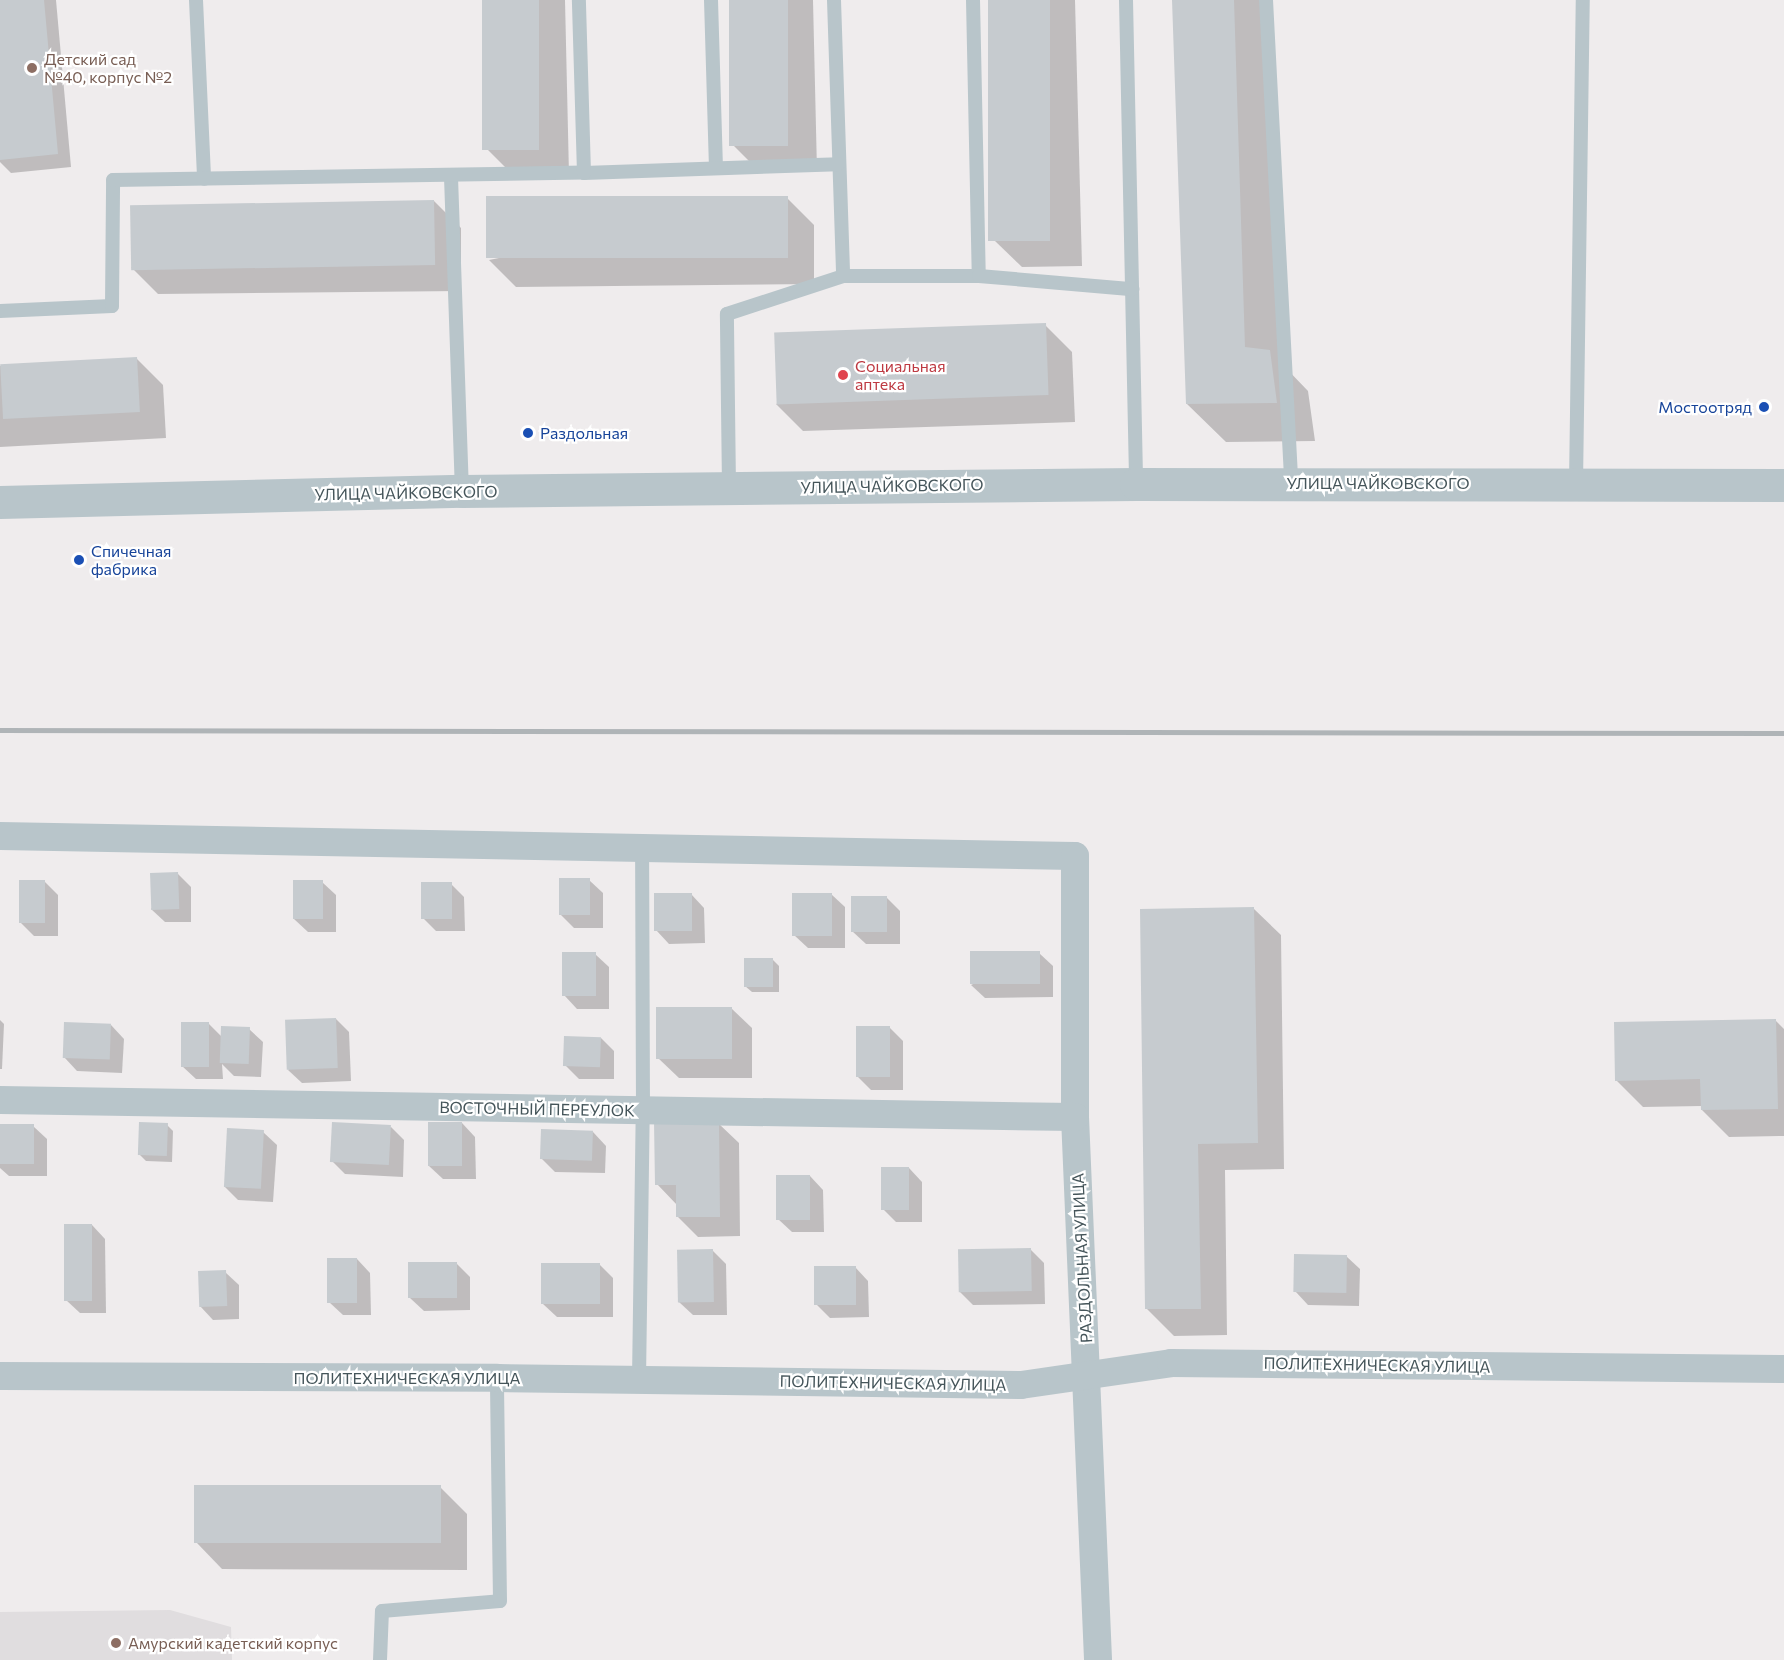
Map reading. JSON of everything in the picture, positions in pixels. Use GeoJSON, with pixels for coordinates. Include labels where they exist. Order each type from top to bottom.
{"type":"FeatureCollection","features":[{"type":"Feature","properties":{"kind":"street","name":"УЛИЦА ЧАЙКОВСКОГО"},"geometry":{"type":"LineString","coordinates":[[0,502],[462,491],[1291,482],[1784,485]]}},
{"type":"Feature","properties":{"kind":"street"},"geometry":{"type":"LineString","coordinates":[[0,836],[642,848]]}},
{"type":"Feature","properties":{"kind":"street","name":"РАЗДОЛЬНАЯ УЛИЦА"},"geometry":{"type":"LineString","coordinates":[[642,848],[1075,856],[1075,1117],[1088,1377],[1098,1660]]}},
{"type":"Feature","properties":{"kind":"street","name":"ВОСТОЧНЫЙ ПЕРЕУЛОК"},"geometry":{"type":"LineString","coordinates":[[0,1100],[1075,1117]]}},
{"type":"Feature","properties":{"kind":"street","name":"ПОЛИТЕХНИЧЕСКАЯ УЛИЦА"},"geometry":{"type":"LineString","coordinates":[[0,1376],[497,1378],[1021,1385],[1088,1377],[1171,1363],[1784,1369]]}},
{"type":"Feature","properties":{"kind":"lane"},"geometry":{"type":"LineString","coordinates":[[196,0],[204,179]]}},
{"type":"Feature","properties":{"kind":"lane"},"geometry":{"type":"LineString","coordinates":[[579,0],[584,172]]}},
{"type":"Feature","properties":{"kind":"lane"},"geometry":{"type":"LineString","coordinates":[[711,0],[716,168]]}},
{"type":"Feature","properties":{"kind":"lane"},"geometry":{"type":"LineString","coordinates":[[834,0],[843,276]]}},
{"type":"Feature","properties":{"kind":"lane"},"geometry":{"type":"LineString","coordinates":[[974,0],[979,276]]}},
{"type":"Feature","properties":{"kind":"lane"},"geometry":{"type":"LineString","coordinates":[[1125,0],[1136,484]]}},
{"type":"Feature","properties":{"kind":"lane"},"geometry":{"type":"LineString","coordinates":[[1266,0],[1291,482]]}},
{"type":"Feature","properties":{"kind":"lane"},"geometry":{"type":"LineString","coordinates":[[1576,484],[1583,0]]}},
{"type":"Feature","properties":{"kind":"lane"},"geometry":{"type":"LineString","coordinates":[[0,311],[112,306],[113,180],[451,177],[838,164]]}},
{"type":"Feature","properties":{"kind":"lane"},"geometry":{"type":"LineString","coordinates":[[451,177],[462,491]]}},
{"type":"Feature","properties":{"kind":"lane"},"geometry":{"type":"LineString","coordinates":[[729,488],[727,314],[843,276],[979,276],[1132,289]]}},
{"type":"Feature","properties":{"kind":"lane"},"geometry":{"type":"LineString","coordinates":[[639,1380],[643,1110],[642,848]]}},
{"type":"Feature","properties":{"kind":"lane"},"geometry":{"type":"LineString","coordinates":[[380,1660],[382,1611],[500,1600],[497,1378]]}},
{"type":"Feature","properties":{"kind":"shaded area","name":"Амурский кадетский корпус"},"geometry":{"type":"Polygon","coordinates":[[[170,1610],[231,1627],[232,1660],[0,1660],[0,1612],[170,1610]]]}},
{"type":"Feature","properties":{"kind":"building"},"geometry":{"type":"Polygon","coordinates":[[[0,0],[44,0],[58,154],[0,160],[0,0]]]}},
{"type":"Feature","properties":{"kind":"building"},"geometry":{"type":"Polygon","coordinates":[[[482,0],[539,0],[539,150],[482,150],[482,0]]]}},
{"type":"Feature","properties":{"kind":"building"},"geometry":{"type":"Polygon","coordinates":[[[729,0],[788,0],[788,146],[729,146],[729,0]]]}},
{"type":"Feature","properties":{"kind":"building"},"geometry":{"type":"Polygon","coordinates":[[[988,0],[1050,0],[1050,241],[988,241],[988,0]]]}},
{"type":"Feature","properties":{"kind":"building"},"geometry":{"type":"Polygon","coordinates":[[[1172,0],[1234,0],[1245,347],[1270,350],[1277,403],[1186,404],[1172,0]]]}},
{"type":"Feature","properties":{"kind":"building"},"geometry":{"type":"Polygon","coordinates":[[[486,196],[788,196],[788,258],[486,258],[486,196]]]}},
{"type":"Feature","properties":{"kind":"building"},"geometry":{"type":"Polygon","coordinates":[[[434,200],[435,265],[131,270],[130,205],[434,200]]]}},
{"type":"Feature","properties":{"kind":"building"},"geometry":{"type":"Polygon","coordinates":[[[1046,323],[1049,395],[777,404],[774,332],[1046,323]]]}},
{"type":"Feature","properties":{"kind":"building"},"geometry":{"type":"Polygon","coordinates":[[[137,357],[140,412],[3,419],[0,364],[137,357]]]}},
{"type":"Feature","properties":{"kind":"building"},"geometry":{"type":"Polygon","coordinates":[[[178,872],[179,909],[151,910],[150,873],[178,872]]]}},
{"type":"Feature","properties":{"kind":"building"},"geometry":{"type":"Polygon","coordinates":[[[559,878],[590,878],[590,915],[559,915],[559,878]]]}},
{"type":"Feature","properties":{"kind":"building"},"geometry":{"type":"Polygon","coordinates":[[[19,880],[45,880],[45,923],[19,923],[19,880]]]}},
{"type":"Feature","properties":{"kind":"building"},"geometry":{"type":"Polygon","coordinates":[[[293,880],[323,880],[323,919],[293,919],[293,880]]]}},
{"type":"Feature","properties":{"kind":"building"},"geometry":{"type":"Polygon","coordinates":[[[421,882],[452,882],[452,919],[421,919],[421,882]]]}},
{"type":"Feature","properties":{"kind":"building"},"geometry":{"type":"Polygon","coordinates":[[[654,893],[692,893],[692,931],[654,931],[654,893]]]}},
{"type":"Feature","properties":{"kind":"building"},"geometry":{"type":"Polygon","coordinates":[[[792,893],[832,893],[832,936],[792,936],[792,893]]]}},
{"type":"Feature","properties":{"kind":"building"},"geometry":{"type":"Polygon","coordinates":[[[851,896],[887,896],[887,932],[851,932],[851,896]]]}},
{"type":"Feature","properties":{"kind":"building"},"geometry":{"type":"Polygon","coordinates":[[[1254,907],[1258,1143],[1198,1144],[1201,1309],[1145,1309],[1140,909],[1254,907]]]}},
{"type":"Feature","properties":{"kind":"building"},"geometry":{"type":"Polygon","coordinates":[[[970,951],[1040,951],[1040,984],[970,984],[970,951]]]}},
{"type":"Feature","properties":{"kind":"building"},"geometry":{"type":"Polygon","coordinates":[[[562,952],[596,952],[596,996],[562,996],[562,952]]]}},
{"type":"Feature","properties":{"kind":"building"},"geometry":{"type":"Polygon","coordinates":[[[744,958],[773,958],[773,987],[744,987],[744,958]]]}},
{"type":"Feature","properties":{"kind":"building"},"geometry":{"type":"Polygon","coordinates":[[[656,1007],[732,1007],[732,1059],[656,1059],[656,1007]]]}},
{"type":"Feature","properties":{"kind":"building"},"geometry":{"type":"Polygon","coordinates":[[[336,1018],[338,1068],[287,1070],[285,1020],[336,1018]]]}},
{"type":"Feature","properties":{"kind":"building"},"geometry":{"type":"Polygon","coordinates":[[[1776,1019],[1778,1109],[1701,1110],[1700,1079],[1615,1081],[1614,1022],[1776,1019]]]}},
{"type":"Feature","properties":{"kind":"building"},"geometry":{"type":"Polygon","coordinates":[[[64,1022],[111,1024],[110,1060],[63,1058],[64,1022]]]}},
{"type":"Feature","properties":{"kind":"building"},"geometry":{"type":"Polygon","coordinates":[[[181,1022],[209,1022],[209,1067],[181,1067],[181,1022]]]}},
{"type":"Feature","properties":{"kind":"building"},"geometry":{"type":"Polygon","coordinates":[[[221,1026],[250,1027],[249,1064],[220,1063],[221,1026]]]}},
{"type":"Feature","properties":{"kind":"building"},"geometry":{"type":"Polygon","coordinates":[[[856,1026],[890,1026],[890,1077],[856,1077],[856,1026]]]}},
{"type":"Feature","properties":{"kind":"building"},"geometry":{"type":"Polygon","coordinates":[[[564,1036],[601,1037],[600,1067],[563,1066],[564,1036]]]}},
{"type":"Feature","properties":{"kind":"building"},"geometry":{"type":"Polygon","coordinates":[[[719,1121],[720,1217],[676,1217],[676,1185],[655,1185],[654,1122],[719,1121]]]}},
{"type":"Feature","properties":{"kind":"building"},"geometry":{"type":"Polygon","coordinates":[[[139,1122],[168,1123],[167,1156],[138,1155],[139,1122]]]}},
{"type":"Feature","properties":{"kind":"building"},"geometry":{"type":"Polygon","coordinates":[[[332,1122],[391,1125],[389,1165],[330,1162],[332,1122]]]}},
{"type":"Feature","properties":{"kind":"building"},"geometry":{"type":"Polygon","coordinates":[[[428,1122],[462,1122],[462,1166],[428,1166],[428,1122]]]}},
{"type":"Feature","properties":{"kind":"building"},"geometry":{"type":"Polygon","coordinates":[[[0,1124],[34,1124],[34,1164],[0,1164],[0,1124]]]}},
{"type":"Feature","properties":{"kind":"building"},"geometry":{"type":"Polygon","coordinates":[[[227,1128],[264,1130],[261,1189],[224,1187],[227,1128]]]}},
{"type":"Feature","properties":{"kind":"building"},"geometry":{"type":"Polygon","coordinates":[[[541,1129],[593,1131],[592,1161],[540,1159],[541,1129]]]}},
{"type":"Feature","properties":{"kind":"building"},"geometry":{"type":"Polygon","coordinates":[[[881,1167],[909,1167],[909,1210],[881,1210],[881,1167]]]}},
{"type":"Feature","properties":{"kind":"building"},"geometry":{"type":"Polygon","coordinates":[[[776,1175],[810,1175],[810,1220],[776,1220],[776,1175]]]}},
{"type":"Feature","properties":{"kind":"building"},"geometry":{"type":"Polygon","coordinates":[[[64,1224],[92,1224],[92,1301],[64,1301],[64,1224]]]}},
{"type":"Feature","properties":{"kind":"building"},"geometry":{"type":"Polygon","coordinates":[[[1031,1248],[1032,1291],[959,1292],[958,1249],[1031,1248]]]}},
{"type":"Feature","properties":{"kind":"building"},"geometry":{"type":"Polygon","coordinates":[[[713,1249],[714,1302],[678,1303],[677,1250],[713,1249]]]}},
{"type":"Feature","properties":{"kind":"building"},"geometry":{"type":"Polygon","coordinates":[[[1294,1254],[1347,1255],[1346,1293],[1293,1292],[1294,1254]]]}},
{"type":"Feature","properties":{"kind":"building"},"geometry":{"type":"Polygon","coordinates":[[[327,1258],[357,1258],[357,1303],[327,1303],[327,1258]]]}},
{"type":"Feature","properties":{"kind":"building"},"geometry":{"type":"Polygon","coordinates":[[[408,1262],[457,1262],[457,1298],[408,1298],[408,1262]]]}},
{"type":"Feature","properties":{"kind":"building"},"geometry":{"type":"Polygon","coordinates":[[[541,1263],[600,1263],[600,1304],[541,1304],[541,1263]]]}},
{"type":"Feature","properties":{"kind":"building"},"geometry":{"type":"Polygon","coordinates":[[[814,1266],[856,1266],[856,1305],[814,1305],[814,1266]]]}},
{"type":"Feature","properties":{"kind":"building"},"geometry":{"type":"Polygon","coordinates":[[[226,1270],[227,1306],[199,1307],[198,1271],[226,1270]]]}},
{"type":"Feature","properties":{"kind":"building"},"geometry":{"type":"Polygon","coordinates":[[[194,1485],[441,1485],[441,1543],[194,1543],[194,1485]]]}},
{"type":"Feature","properties":{"kind":"railway"},"geometry":{"type":"LineString","coordinates":[[0,730],[1784,733]]}},
{"type":"Feature","properties":{"kind":"place","name":"Детский сад №40, корпус №2"},"geometry":{"type":"Point","coordinates":[32,68]}},
{"type":"Feature","properties":{"kind":"place","name":"Социальная аптека"},"geometry":{"type":"Point","coordinates":[843,375]}},
{"type":"Feature","properties":{"kind":"place","name":"Мостоотряд"},"geometry":{"type":"Point","coordinates":[1764,407]}},
{"type":"Feature","properties":{"kind":"place","name":"Раздольная"},"geometry":{"type":"Point","coordinates":[528,433]}},
{"type":"Feature","properties":{"kind":"place","name":"Спичечная фабрика"},"geometry":{"type":"Point","coordinates":[79,560]}},
{"type":"Feature","properties":{"kind":"place","name":"Амурский кадетский корпус"},"geometry":{"type":"Point","coordinates":[116,1643]}}]}
